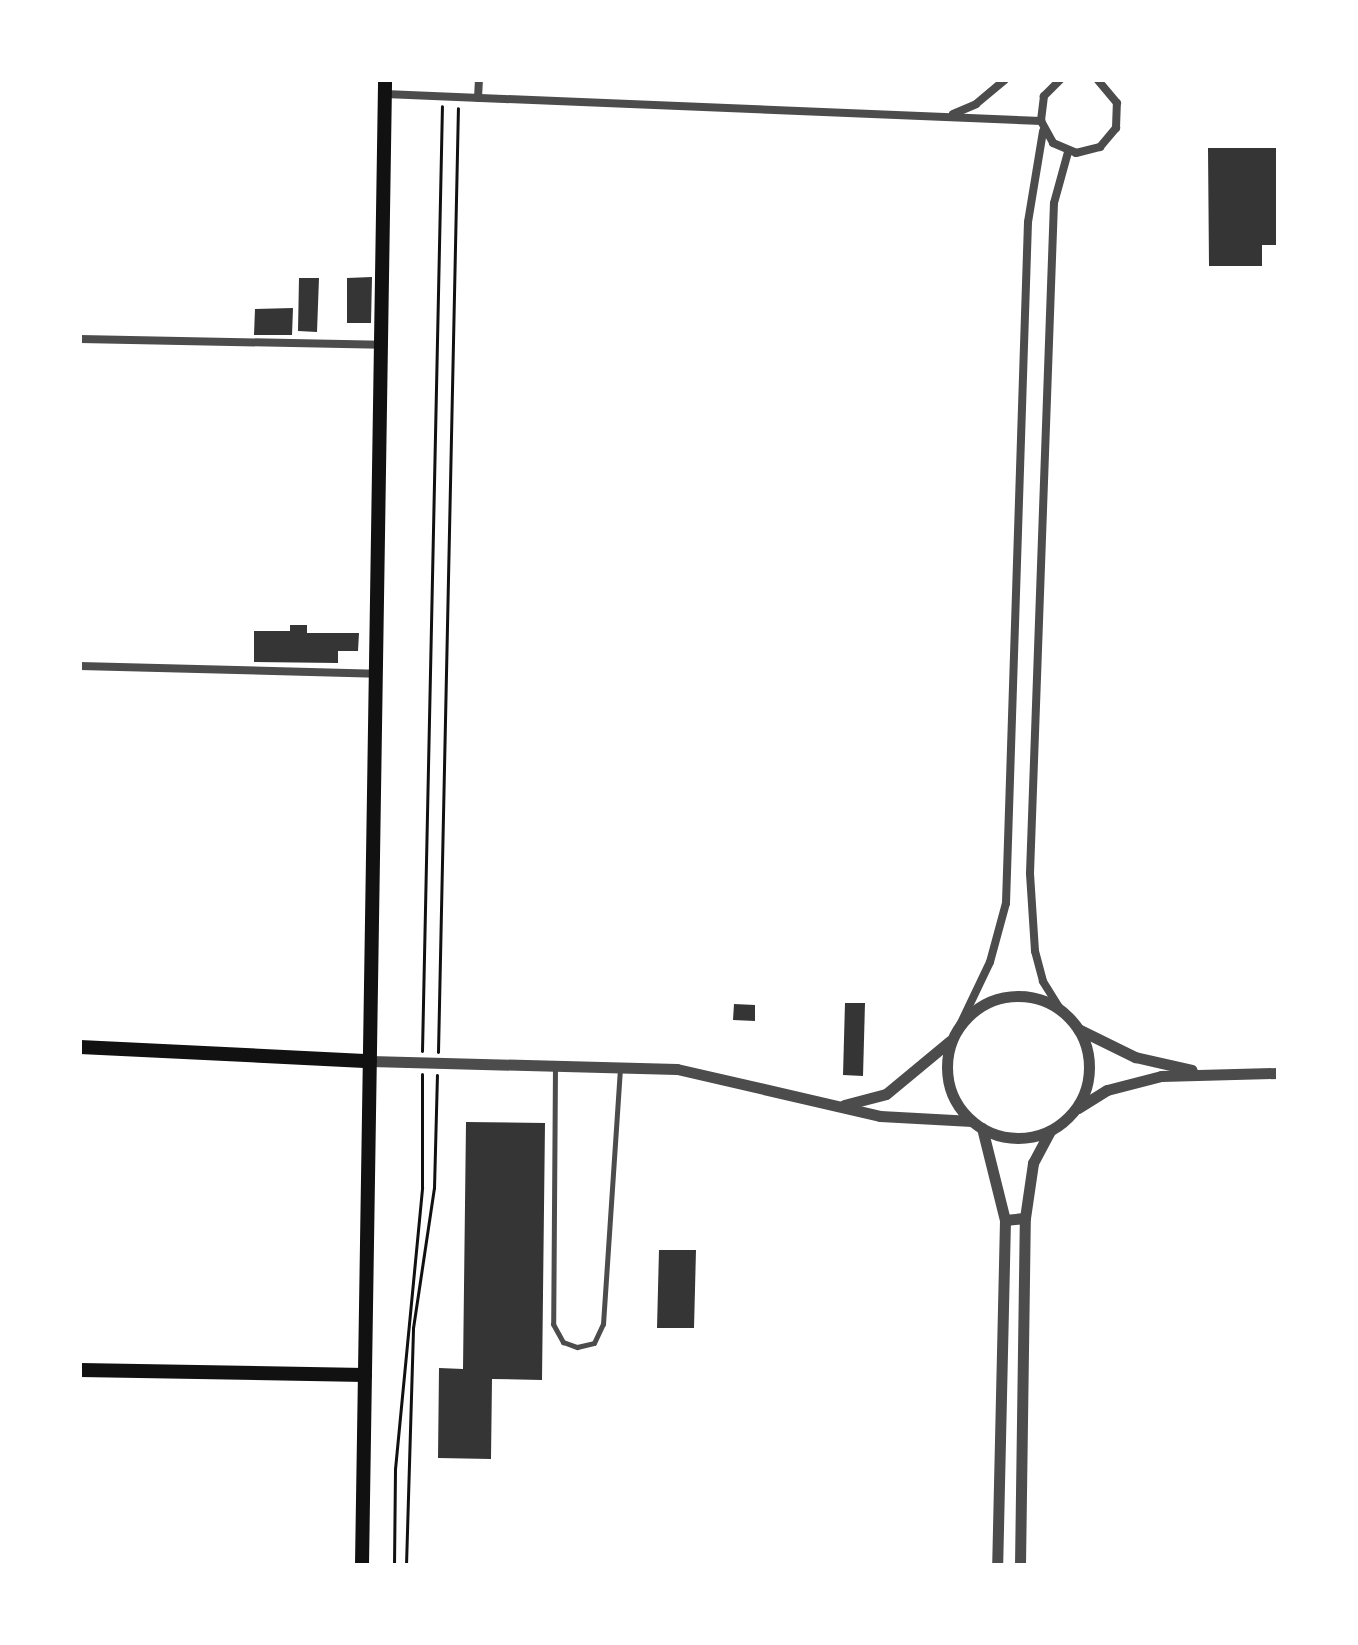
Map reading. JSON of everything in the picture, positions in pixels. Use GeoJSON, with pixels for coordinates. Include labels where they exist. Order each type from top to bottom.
{"type":"FeatureCollection","features":[{"type":"Feature","properties":{"kind":"main road"},"geometry":{"type":"LineString","coordinates":[[362,1565],[385,87]]}},
{"type":"Feature","properties":{"kind":"main road"},"geometry":{"type":"LineString","coordinates":[[80,1047],[370,1061]]}},
{"type":"Feature","properties":{"kind":"main road"},"geometry":{"type":"LineString","coordinates":[[80,1370],[365,1375]]}},
{"type":"Feature","properties":{"kind":"street"},"geometry":{"type":"LineString","coordinates":[[478,98],[479,80]]}},
{"type":"Feature","properties":{"kind":"street"},"geometry":{"type":"LineString","coordinates":[[997,1565],[1005,1220],[977,1125],[948,1082],[956,1032],[990,962],[1006,903],[1028,222],[1044,96],[1060,80]]}},
{"type":"Feature","properties":{"kind":"street"},"geometry":{"type":"LineString","coordinates":[[947,116],[976,104],[1004,81]]}},
{"type":"Feature","properties":{"kind":"street"},"geometry":{"type":"LineString","coordinates":[[1068,152],[1100,147],[1116,128],[1117,103],[1101,81]]}},
{"type":"Feature","properties":{"kind":"street"},"geometry":{"type":"LineString","coordinates":[[385,87],[458,97],[947,116],[1042,126],[1068,152]]}},
{"type":"Feature","properties":{"kind":"street"},"geometry":{"type":"LineString","coordinates":[[1068,152],[1054,203],[1030,873],[1035,951],[1043,981],[1062,1012],[1075,1026],[1135,1057],[1205,1072]]}},
{"type":"Feature","properties":{"kind":"street"},"geometry":{"type":"LineString","coordinates":[[80,339],[381,345]]}},
{"type":"Feature","properties":{"kind":"street"},"geometry":{"type":"LineString","coordinates":[[80,666],[376,674]]}},
{"type":"Feature","properties":{"kind":"street"},"geometry":{"type":"LineString","coordinates":[[836,1106],[886,1094],[956,1032],[978,1008],[1002,998],[1038,999],[1062,1012]]}},
{"type":"Feature","properties":{"kind":"street"},"geometry":{"type":"LineString","coordinates":[[1073,1111],[1088,1069],[1075,1026]]}},
{"type":"Feature","properties":{"kind":"street"},"geometry":{"type":"LineString","coordinates":[[370,1061],[620,1067],[718,1076],[880,1116],[977,1125],[1017,1138],[1052,1129]]}},
{"type":"Feature","properties":{"kind":"street"},"geometry":{"type":"LineString","coordinates":[[1020,1565],[1025,1218],[1033,1163],[1052,1129],[1073,1111],[1124,1084],[1205,1072],[1278,1073]]}},
{"type":"Feature","properties":{"kind":"street"},"geometry":{"type":"LineString","coordinates":[[1005,1220],[1025,1218]]}},
{"type":"Feature","properties":{"kind":"lane"},"geometry":{"type":"LineString","coordinates":[[555,1065],[553,1324],[563,1342],[577,1347],[594,1343],[603,1324],[620,1067]]}},
{"type":"Feature","properties":{"kind":"path"},"geometry":{"type":"LineString","coordinates":[[394,1565],[395,1469],[422,1187],[442,96]]}},
{"type":"Feature","properties":{"kind":"path"},"geometry":{"type":"LineString","coordinates":[[406,1565],[413,1328],[434,1188],[458,97]]}},
{"type":"Feature","properties":{"kind":"building"},"geometry":{"type":"Polygon","coordinates":[[[1208,148],[1278,148],[1278,245],[1262,245],[1262,266],[1209,266],[1208,148]]]}},
{"type":"Feature","properties":{"kind":"building"},"geometry":{"type":"Polygon","coordinates":[[[372,277],[371,323],[347,323],[347,278],[372,277]]]}},
{"type":"Feature","properties":{"kind":"building"},"geometry":{"type":"Polygon","coordinates":[[[299,278],[319,278],[317,332],[298,331],[299,278]]]}},
{"type":"Feature","properties":{"kind":"building"},"geometry":{"type":"Polygon","coordinates":[[[293,308],[292,335],[254,335],[255,309],[293,308]]]}},
{"type":"Feature","properties":{"kind":"building"},"geometry":{"type":"Polygon","coordinates":[[[290,625],[307,625],[307,633],[359,633],[358,651],[338,651],[338,663],[254,662],[254,631],[290,631],[290,625]]]}},
{"type":"Feature","properties":{"kind":"building"},"geometry":{"type":"Polygon","coordinates":[[[845,1003],[865,1003],[863,1076],[843,1075],[845,1003]]]}},
{"type":"Feature","properties":{"kind":"building"},"geometry":{"type":"Polygon","coordinates":[[[734,1004],[755,1005],[755,1021],[733,1020],[734,1004]]]}},
{"type":"Feature","properties":{"kind":"building"},"geometry":{"type":"Polygon","coordinates":[[[466,1122],[545,1123],[542,1380],[492,1379],[491,1459],[438,1458],[439,1368],[463,1369],[466,1122]]]}},
{"type":"Feature","properties":{"kind":"building"},"geometry":{"type":"Polygon","coordinates":[[[659,1250],[696,1250],[694,1328],[657,1328],[659,1250]]]}}]}
